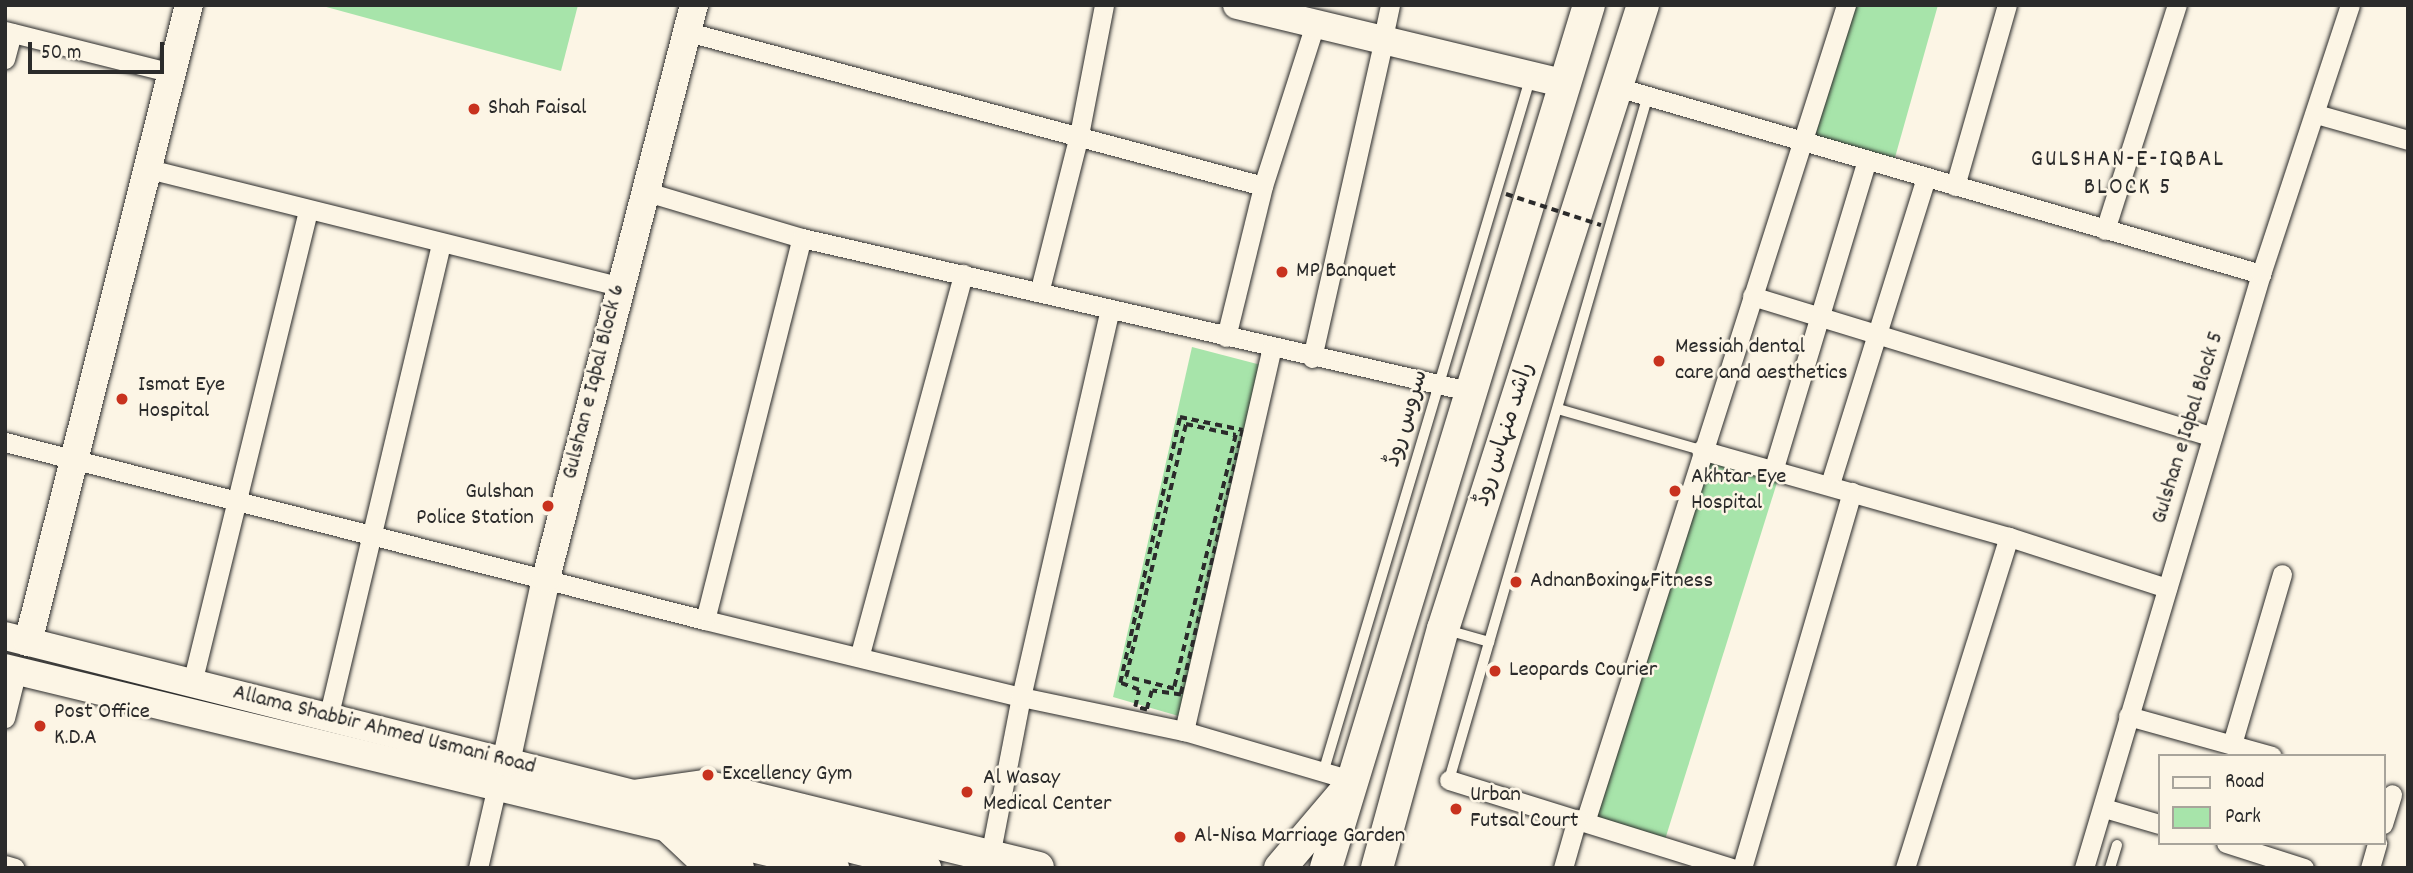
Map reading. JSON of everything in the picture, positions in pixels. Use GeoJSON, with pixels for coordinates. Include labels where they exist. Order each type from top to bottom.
{"type":"FeatureCollection","features":[{"type":"Feature","properties":{"kind":"main road"},"geometry":{"type":"LineString","coordinates":[[1569,70],[1572,5]]}},
{"type":"Feature","properties":{"kind":"main road","name":"راشد منہاس روڈ"},"geometry":{"type":"LineString","coordinates":[[1326,868],[1589,5]]}},
{"type":"Feature","properties":{"kind":"main road","name":"راشد منہاس روڈ"},"geometry":{"type":"LineString","coordinates":[[1377,868],[1443,629],[1643,5]]}},
{"type":"Feature","properties":{"kind":"main road"},"geometry":{"type":"LineString","coordinates":[[1280,868],[1354,781]]}},
{"type":"Feature","properties":{"kind":"main road"},"geometry":{"type":"LineString","coordinates":[[633,796],[705,786],[1038,868]]}},
{"type":"Feature","properties":{"kind":"main road"},"geometry":{"type":"LineString","coordinates":[[669,827],[703,859],[752,849]]}},
{"type":"Feature","properties":{"kind":"main road"},"geometry":{"type":"LineString","coordinates":[[1389,828],[1398,868]]}},
{"type":"Feature","properties":{"kind":"street"},"geometry":{"type":"LineString","coordinates":[[17,639],[74,460],[189,5]]}},
{"type":"Feature","properties":{"kind":"street"},"geometry":{"type":"LineString","coordinates":[[1040,289],[1079,135],[1104,5]]}},
{"type":"Feature","properties":{"kind":"street"},"geometry":{"type":"LineString","coordinates":[[1312,358],[1391,5]]}},
{"type":"Feature","properties":{"kind":"street"},"geometry":{"type":"LineString","coordinates":[[1563,868],[1581,820],[1846,5]]}},
{"type":"Feature","properties":{"kind":"street"},"geometry":{"type":"LineString","coordinates":[[1955,186],[2007,5]]}},
{"type":"Feature","properties":{"kind":"street"},"geometry":{"type":"LineString","coordinates":[[2105,230],[2177,5]]}},
{"type":"Feature","properties":{"kind":"street","name":"Gulshan e Iqbal Block 5"},"geometry":{"type":"LineString","coordinates":[[2084,868],[2261,274],[2350,5]]}},
{"type":"Feature","properties":{"kind":"street"},"geometry":{"type":"LineString","coordinates":[[1248,7],[1316,21],[1531,76],[1569,70]]}},
{"type":"Feature","properties":{"kind":"street"},"geometry":{"type":"LineString","coordinates":[[691,18],[1079,135],[1263,186]]}},
{"type":"Feature","properties":{"kind":"street","name":"Gulshan e Iqbal Block 6"},"geometry":{"type":"LineString","coordinates":[[501,774],[546,578],[619,286],[691,18]]}},
{"type":"Feature","properties":{"kind":"street"},"geometry":{"type":"LineString","coordinates":[[1226,337],[1263,186],[1316,21]]}},
{"type":"Feature","properties":{"kind":"street"},"geometry":{"type":"LineString","coordinates":[[5,59],[8,32],[172,73]]}},
{"type":"Feature","properties":{"kind":"street"},"geometry":{"type":"LineString","coordinates":[[1617,87],[2261,274]]}},
{"type":"Feature","properties":{"kind":"street"},"geometry":{"type":"LineString","coordinates":[[2315,114],[2408,140]]}},
{"type":"Feature","properties":{"kind":"street"},"geometry":{"type":"LineString","coordinates":[[1773,471],[1867,160]]}},
{"type":"Feature","properties":{"kind":"street"},"geometry":{"type":"LineString","coordinates":[[149,169],[441,245],[619,286]]}},
{"type":"Feature","properties":{"kind":"street"},"geometry":{"type":"LineString","coordinates":[[1830,484],[1926,178]]}},
{"type":"Feature","properties":{"kind":"street"},"geometry":{"type":"LineString","coordinates":[[644,191],[802,238],[1040,289],[1110,309],[1312,358],[1439,381],[1473,392]]}},
{"type":"Feature","properties":{"kind":"street"},"geometry":{"type":"LineString","coordinates":[[192,683],[308,211]]}},
{"type":"Feature","properties":{"kind":"street"},"geometry":{"type":"LineString","coordinates":[[705,620],[802,238]]}},
{"type":"Feature","properties":{"kind":"street"},"geometry":{"type":"LineString","coordinates":[[329,714],[441,245]]}},
{"type":"Feature","properties":{"kind":"street"},"geometry":{"type":"LineString","coordinates":[[860,654],[962,274]]}},
{"type":"Feature","properties":{"kind":"street"},"geometry":{"type":"LineString","coordinates":[[1752,296],[2212,437]]}},
{"type":"Feature","properties":{"kind":"street"},"geometry":{"type":"LineString","coordinates":[[990,856],[1021,697],[1110,309]]}},
{"type":"Feature","properties":{"kind":"street"},"geometry":{"type":"LineString","coordinates":[[1184,731],[1272,348]]}},
{"type":"Feature","properties":{"kind":"street"},"geometry":{"type":"LineString","coordinates":[[5,442],[237,502],[373,533],[705,620],[860,654],[1021,697],[1184,731],[1354,781]]}},
{"type":"Feature","properties":{"kind":"street"},"geometry":{"type":"LineString","coordinates":[[1701,450],[1830,484],[2009,537],[2167,588]]}},
{"type":"Feature","properties":{"kind":"street"},"geometry":{"type":"LineString","coordinates":[[1742,868],[1853,492]]}},
{"type":"Feature","properties":{"kind":"street"},"geometry":{"type":"LineString","coordinates":[[1905,868],[2009,537]]}},
{"type":"Feature","properties":{"kind":"street"},"geometry":{"type":"LineString","coordinates":[[2232,744],[2282,574]]}},
{"type":"Feature","properties":{"kind":"street","name":"Allama Shabbir Ahmed Usmani Road"},"geometry":{"type":"LineString","coordinates":[[17,639],[329,714],[501,774],[669,827]]}},
{"type":"Feature","properties":{"kind":"street"},"geometry":{"type":"LineString","coordinates":[[5,718],[11,669]]}},
{"type":"Feature","properties":{"kind":"street","name":"Allama Shabbir Ahmed Usmani Road"},"geometry":{"type":"LineString","coordinates":[[11,669],[501,774],[633,796],[752,849]]}},
{"type":"Feature","properties":{"kind":"street"},"geometry":{"type":"LineString","coordinates":[[2128,716],[2265,754]]}},
{"type":"Feature","properties":{"kind":"street"},"geometry":{"type":"LineString","coordinates":[[478,868],[501,774]]}},
{"type":"Feature","properties":{"kind":"street"},"geometry":{"type":"LineString","coordinates":[[1449,780],[1732,868]]}},
{"type":"Feature","properties":{"kind":"street"},"geometry":{"type":"LineString","coordinates":[[2385,819],[2395,795]]}},
{"type":"Feature","properties":{"kind":"street"},"geometry":{"type":"LineString","coordinates":[[2104,808],[2158,824]]}},
{"type":"Feature","properties":{"kind":"street"},"geometry":{"type":"LineString","coordinates":[[2232,845],[2304,868]]}},
{"type":"Feature","properties":{"kind":"street"},"geometry":{"type":"LineString","coordinates":[[2370,868],[2376,845]]}},
{"type":"Feature","properties":{"kind":"street"},"geometry":{"type":"LineString","coordinates":[[752,849],[835,868]]}},
{"type":"Feature","properties":{"kind":"street"},"geometry":{"type":"LineString","coordinates":[[752,849],[927,868]]}},
{"type":"Feature","properties":{"kind":"street"},"geometry":{"type":"LineString","coordinates":[[5,865],[15,868]]}},
{"type":"Feature","properties":{"kind":"lane","name":"سروس روڈ"},"geometry":{"type":"LineString","coordinates":[[1323,773],[1531,76]]}},
{"type":"Feature","properties":{"kind":"lane"},"geometry":{"type":"LineString","coordinates":[[1449,780],[1648,95]]}},
{"type":"Feature","properties":{"kind":"lane"},"geometry":{"type":"LineString","coordinates":[[1558,409],[1701,450]]}},
{"type":"Feature","properties":{"kind":"lane"},"geometry":{"type":"LineString","coordinates":[[1443,629],[1489,642]]}},
{"type":"Feature","properties":{"kind":"lane"},"geometry":{"type":"LineString","coordinates":[[2110,868],[2117,845]]}},
{"type":"Feature","properties":{"kind":"path"},"geometry":{"type":"LineString","coordinates":[[1506,194],[1601,225]]}},
{"type":"Feature","properties":{"kind":"path"},"geometry":{"type":"LineString","coordinates":[[1152,691],[1181,695],[1243,430],[1181,417],[1120,683],[1139,690],[1135,707],[1147,710],[1152,691],[1155,684]]}},
{"type":"Feature","properties":{"kind":"path"},"geometry":{"type":"LineString","coordinates":[[1186,424],[1236,435],[1174,689],[1155,684],[1126,677],[1186,424]]}},
{"type":"Feature","properties":{"kind":"green space"},"geometry":{"type":"Polygon","coordinates":[[[319,5],[578,5],[561,71],[319,5]]]}},
{"type":"Feature","properties":{"kind":"green space"},"geometry":{"type":"Polygon","coordinates":[[[1842,5],[1938,5],[1892,168],[1798,140],[1842,5]]]}},
{"type":"Feature","properties":{"kind":"green space"},"geometry":{"type":"Polygon","coordinates":[[[1192,347],[1261,365],[1182,717],[1113,697],[1192,347]]]}},
{"type":"Feature","properties":{"kind":"green space"},"geometry":{"type":"Polygon","coordinates":[[[1701,449],[1780,473],[1663,846],[1585,822],[1701,449]]]}},
{"type":"Feature","properties":{"kind":"place","name":"Shah Faisal"},"geometry":{"type":"Point","coordinates":[474,109]}},
{"type":"Feature","properties":{"kind":"place","name":"MP Banquet"},"geometry":{"type":"Point","coordinates":[1282,272]}},
{"type":"Feature","properties":{"kind":"place","name":"Messiah dental care and aesthetics"},"geometry":{"type":"Point","coordinates":[1659,361]}},
{"type":"Feature","properties":{"kind":"place","name":"Ismat Eye Hospital"},"geometry":{"type":"Point","coordinates":[122,399]}},
{"type":"Feature","properties":{"kind":"place","name":"Akhtar Eye Hospital"},"geometry":{"type":"Point","coordinates":[1675,491]}},
{"type":"Feature","properties":{"kind":"place","name":"Gulshan Police Station"},"geometry":{"type":"Point","coordinates":[548,506]}},
{"type":"Feature","properties":{"kind":"place","name":"AdnanBoxing&Fitness"},"geometry":{"type":"Point","coordinates":[1516,582]}},
{"type":"Feature","properties":{"kind":"place","name":"Leopards Courier"},"geometry":{"type":"Point","coordinates":[1495,671]}},
{"type":"Feature","properties":{"kind":"place","name":"Post Office K.D.A"},"geometry":{"type":"Point","coordinates":[40,726]}},
{"type":"Feature","properties":{"kind":"place","name":"Excellency Gym"},"geometry":{"type":"Point","coordinates":[708,775]}},
{"type":"Feature","properties":{"kind":"place","name":"Al Wasay Medical Center"},"geometry":{"type":"Point","coordinates":[967,792]}},
{"type":"Feature","properties":{"kind":"place","name":"Urban Futsal Court"},"geometry":{"type":"Point","coordinates":[1456,809]}},
{"type":"Feature","properties":{"kind":"place","name":"Al-Nisa Marriage Garden"},"geometry":{"type":"Point","coordinates":[1180,837]}},
{"type":"Feature","properties":{"kind":"district","name":"GULSHAN-E-IQBAL BLOCK 5"},"geometry":{"type":"Point","coordinates":[2128,175]}}]}
